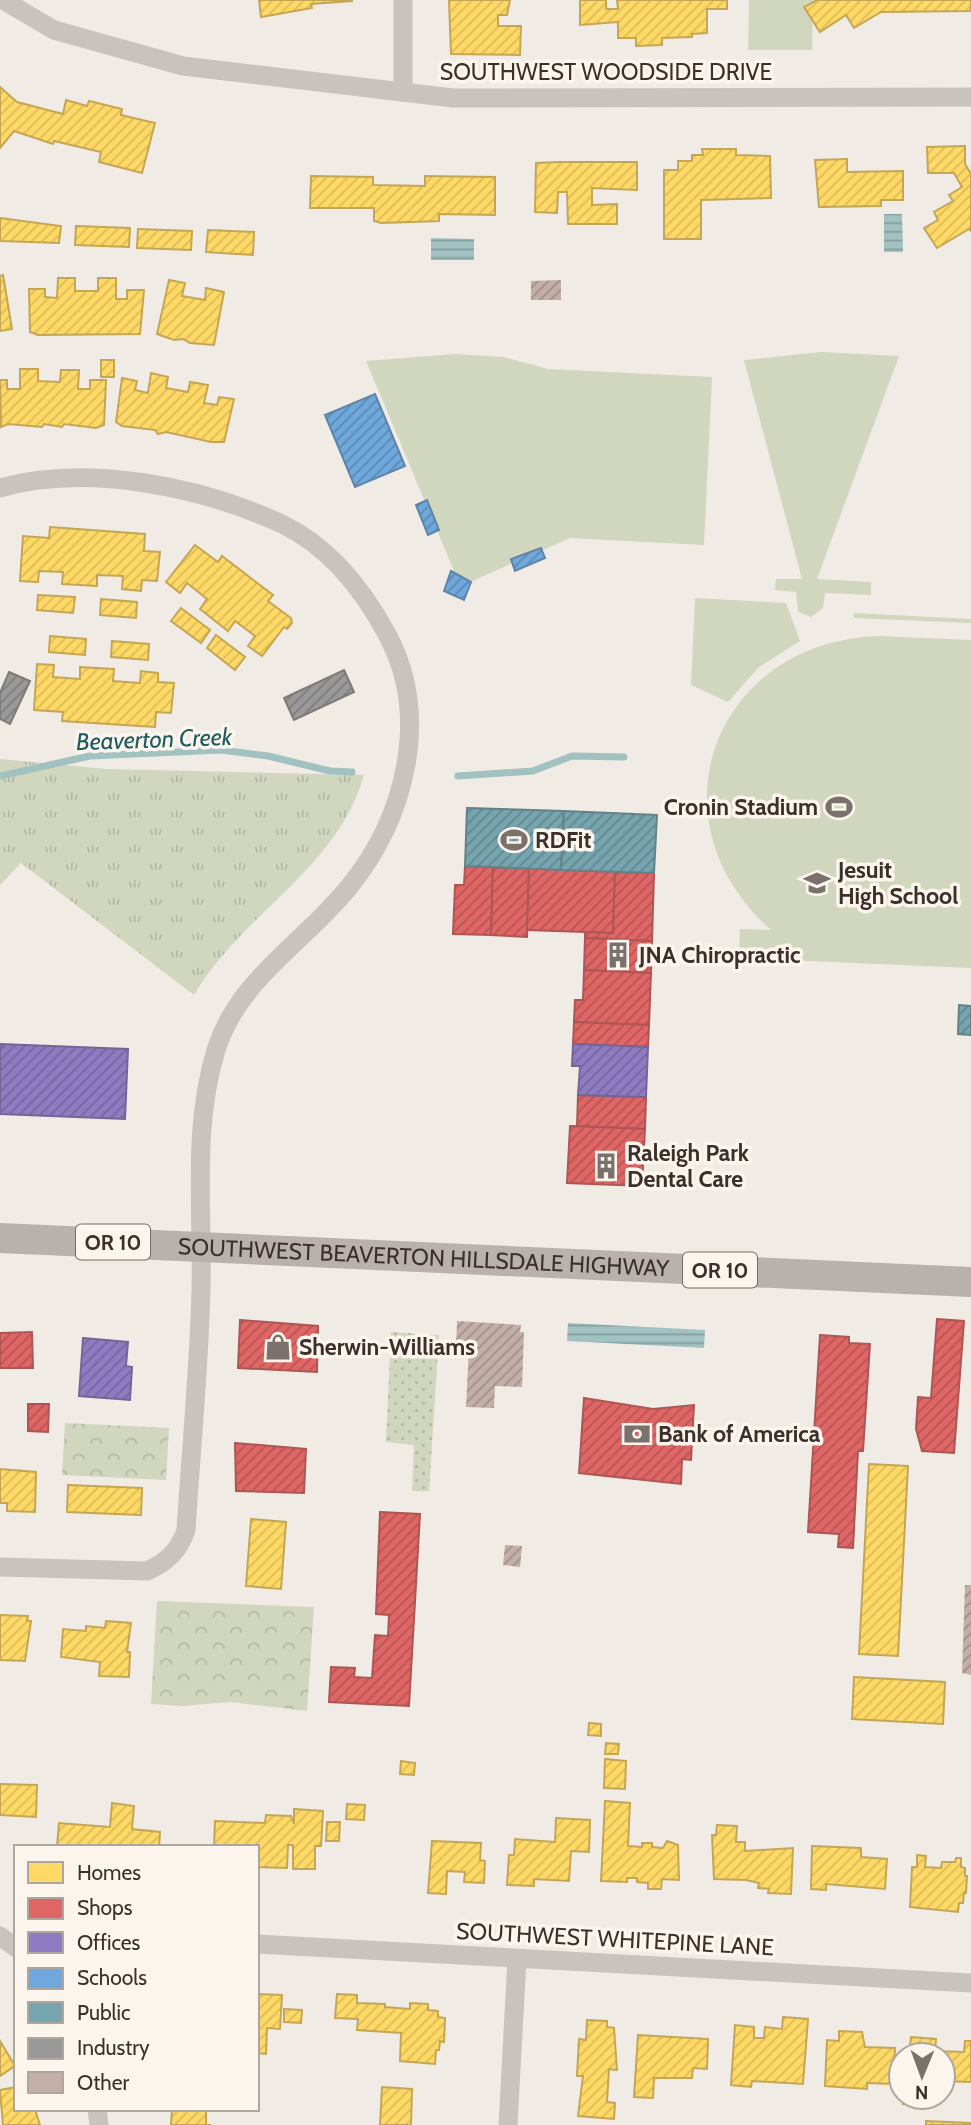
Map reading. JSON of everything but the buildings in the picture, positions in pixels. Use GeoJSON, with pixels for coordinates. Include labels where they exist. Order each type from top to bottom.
{"type":"FeatureCollection","features":[{"type":"Feature","properties":{"kind":"main road","name":"SOUTHWEST BEAVERTON HILLSDALE HIGHWAY"},"geometry":{"type":"LineString","coordinates":[[0,1238],[971,1282]]}},
{"type":"Feature","properties":{"kind":"street","name":"SOUTHWEST WOODSIDE DRIVE"},"geometry":{"type":"LineString","coordinates":[[3,0],[54,30],[183,66],[403,92],[488,100],[971,97]]}},
{"type":"Feature","properties":{"kind":"street"},"geometry":{"type":"LineString","coordinates":[[403,0],[403,92]]}},
{"type":"Feature","properties":{"kind":"street"},"geometry":{"type":"LineString","coordinates":[[0,488],[47,478],[113,479],[235,503],[287,527],[319,548],[347,573],[375,613],[398,659],[406,691],[408,760],[400,793],[380,843],[349,888],[275,960],[242,999],[216,1049],[201,1128],[201,1304],[186,1530],[182,1542],[163,1564],[147,1571],[0,1567]]}},
{"type":"Feature","properties":{"kind":"street","name":"SOUTHWEST WHITEPINE LANE"},"geometry":{"type":"LineString","coordinates":[[259,1944],[971,1983]]}},
{"type":"Feature","properties":{"kind":"street"},"geometry":{"type":"LineString","coordinates":[[508,2125],[517,1959]]}},
{"type":"Feature","properties":{"kind":"green space"},"geometry":{"type":"Polygon","coordinates":[[[749,0],[813,0],[812,50],[748,50],[749,0]]]}},
{"type":"Feature","properties":{"kind":"green space"},"geometry":{"type":"Polygon","coordinates":[[[821,352],[899,356],[817,579],[871,582],[871,595],[825,593],[823,608],[811,617],[798,612],[796,592],[775,590],[776,579],[802,579],[744,360],[821,352]]]}},
{"type":"Feature","properties":{"kind":"green space"},"geometry":{"type":"Polygon","coordinates":[[[455,354],[503,357],[548,369],[712,377],[704,545],[570,538],[472,581],[455,573],[366,361],[455,354]]]}},
{"type":"Feature","properties":{"kind":"green space"},"geometry":{"type":"Polygon","coordinates":[[[695,598],[786,603],[800,641],[759,667],[728,702],[691,685],[695,598]]]}},
{"type":"Feature","properties":{"kind":"green space"},"geometry":{"type":"Polygon","coordinates":[[[854,613],[971,619],[971,623],[854,618],[854,613]]]}},
{"type":"Feature","properties":{"kind":"green space","name":"Cronin Stadium"},"geometry":{"type":"Polygon","coordinates":[[[878,636],[971,640],[971,968],[739,958],[740,929],[771,930],[733,886],[712,838],[707,790],[716,744],[739,703],[775,669],[821,646],[878,636]]]}},
{"type":"Feature","properties":{"kind":"green space"},"geometry":{"type":"Polygon","coordinates":[[[0,759],[107,769],[364,775],[351,808],[333,838],[311,865],[237,939],[194,995],[21,863],[0,885],[0,759]]]}},
{"type":"Feature","properties":{"kind":"green space"},"geometry":{"type":"Polygon","coordinates":[[[391,1332],[439,1335],[429,1491],[412,1491],[414,1445],[386,1442],[391,1332]]]}},
{"type":"Feature","properties":{"kind":"green space"},"geometry":{"type":"Polygon","coordinates":[[[65,1423],[169,1428],[166,1480],[62,1475],[65,1423]]]}},
{"type":"Feature","properties":{"kind":"green space"},"geometry":{"type":"Polygon","coordinates":[[[157,1601],[314,1607],[307,1711],[230,1702],[182,1706],[151,1704],[157,1601]]]}},
{"type":"Feature","properties":{"kind":"water"},"geometry":{"type":"Polygon","coordinates":[[[884,214],[902,214],[903,252],[884,252],[884,214]]]}},
{"type":"Feature","properties":{"kind":"water"},"geometry":{"type":"Polygon","coordinates":[[[431,238],[474,239],[474,260],[431,260],[431,238]]]}},
{"type":"Feature","properties":{"kind":"water"},"geometry":{"type":"Polygon","coordinates":[[[568,1323],[705,1330],[704,1348],[567,1341],[568,1323]]]}},
{"type":"Feature","properties":{"kind":"waterway","name":"Beaverton Creek"},"geometry":{"type":"LineString","coordinates":[[0,776],[90,756],[221,750],[268,756],[330,771],[352,772]]}},
{"type":"Feature","properties":{"kind":"waterway","name":"Beaverton Creek"},"geometry":{"type":"LineString","coordinates":[[458,776],[533,771],[572,756],[624,757]]}},
{"type":"Feature","properties":{"kind":"place","name":"Cronin Stadium"},"geometry":{"type":"Point","coordinates":[839,807]}},
{"type":"Feature","properties":{"kind":"place","name":"RDFit"},"geometry":{"type":"Point","coordinates":[514,840]}},
{"type":"Feature","properties":{"kind":"place","name":"Jesuit High School"},"geometry":{"type":"Point","coordinates":[817,883]}},
{"type":"Feature","properties":{"kind":"place","name":"JNA Chiropractic"},"geometry":{"type":"Point","coordinates":[618,955]}},
{"type":"Feature","properties":{"kind":"place","name":"Raleigh Park Dental Care"},"geometry":{"type":"Point","coordinates":[606,1166]}},
{"type":"Feature","properties":{"kind":"place","name":"Sherwin-Williams"},"geometry":{"type":"Point","coordinates":[278,1347]}},
{"type":"Feature","properties":{"kind":"place","name":"Bank of America"},"geometry":{"type":"Point","coordinates":[637,1434]}}]}
